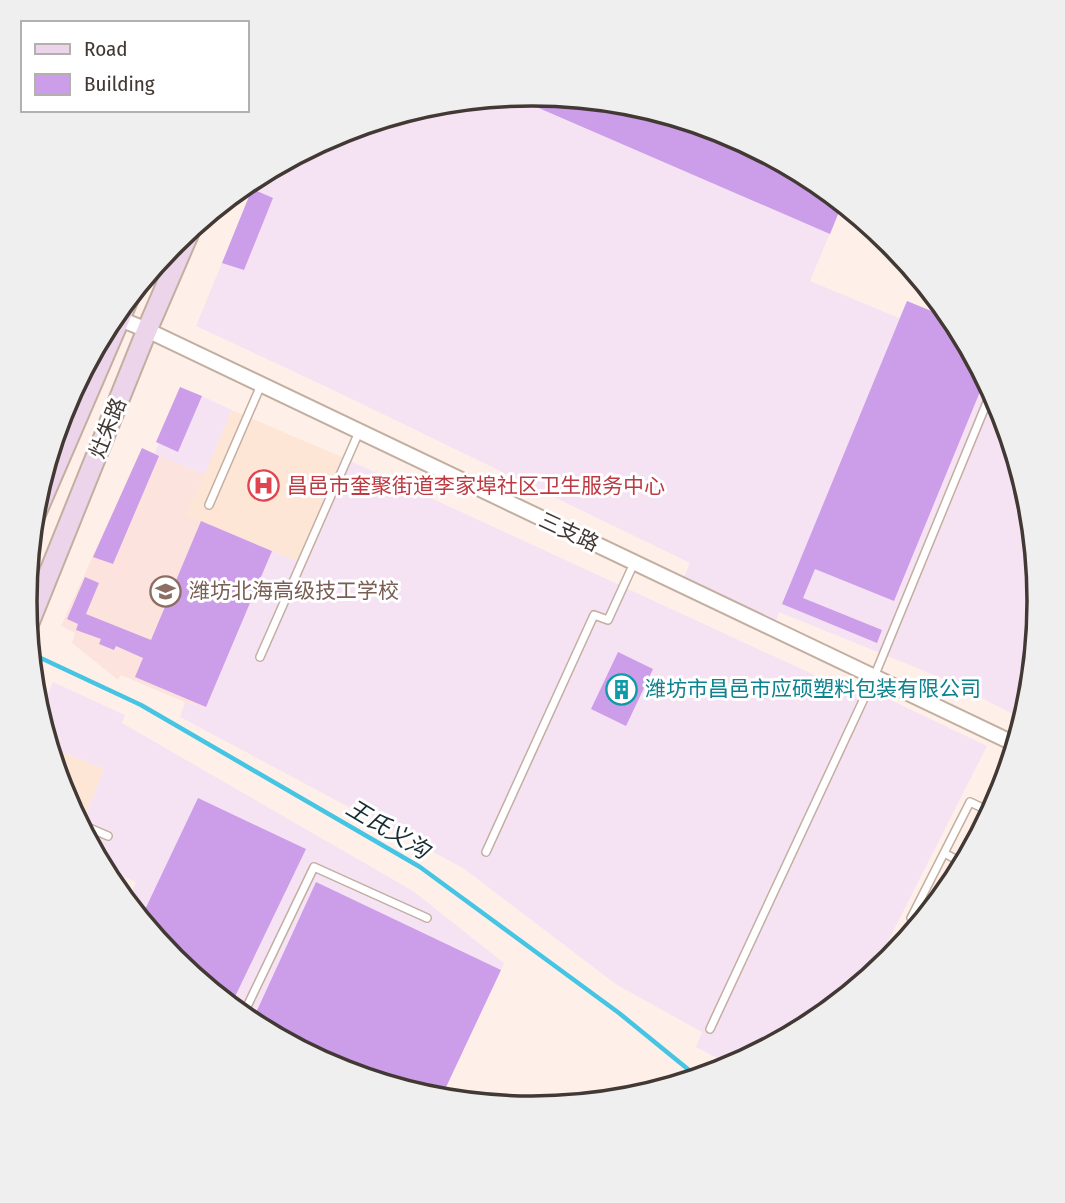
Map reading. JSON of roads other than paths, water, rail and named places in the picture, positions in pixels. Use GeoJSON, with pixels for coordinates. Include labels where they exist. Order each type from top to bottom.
{"type":"FeatureCollection","features":[{"type":"Feature","properties":{"kind":"main road","name":"灶朱路"},"geometry":{"type":"LineString","coordinates":[[37,604],[181,252]]}},
{"type":"Feature","properties":{"kind":"main road","name":"灶朱路"},"geometry":{"type":"LineString","coordinates":[[56,468],[109,343]]}},
{"type":"Feature","properties":{"kind":"street","name":"三支路"},"geometry":{"type":"LineString","coordinates":[[124,321],[1008,741]]}},
{"type":"Feature","properties":{"kind":"lane"},"geometry":{"type":"LineString","coordinates":[[209,505],[261,385]]}},
{"type":"Feature","properties":{"kind":"lane"},"geometry":{"type":"LineString","coordinates":[[710,1029],[874,677],[987,403]]}},
{"type":"Feature","properties":{"kind":"lane"},"geometry":{"type":"LineString","coordinates":[[260,657],[359,432]]}},
{"type":"Feature","properties":{"kind":"lane"},"geometry":{"type":"LineString","coordinates":[[486,852],[594,615],[608,620],[634,563]]}},
{"type":"Feature","properties":{"kind":"lane"},"geometry":{"type":"LineString","coordinates":[[913,919],[970,802],[983,808]]}},
{"type":"Feature","properties":{"kind":"lane"},"geometry":{"type":"LineString","coordinates":[[92,829],[108,836]]}},
{"type":"Feature","properties":{"kind":"lane"},"geometry":{"type":"LineString","coordinates":[[944,853],[956,859]]}},
{"type":"Feature","properties":{"kind":"lane"},"geometry":{"type":"LineString","coordinates":[[247,1007],[314,867],[427,918]]}},
{"type":"Feature","properties":{"kind":"waterway","name":"王氏义沟"},"geometry":{"type":"LineString","coordinates":[[40,658],[141,705],[420,867],[619,1013],[691,1071]]}},
{"type":"Feature","properties":{"kind":"place","name":"昌邑市奎聚街道李家埠社区卫生服务中心"},"geometry":{"type":"Point","coordinates":[264,486]}},
{"type":"Feature","properties":{"kind":"place","name":"潍坊北海高级技工学校"},"geometry":{"type":"Point","coordinates":[166,591]}},
{"type":"Feature","properties":{"kind":"place","name":"潍坊市昌邑市应硕塑料包装有限公司"},"geometry":{"type":"Point","coordinates":[622,689]}}]}
